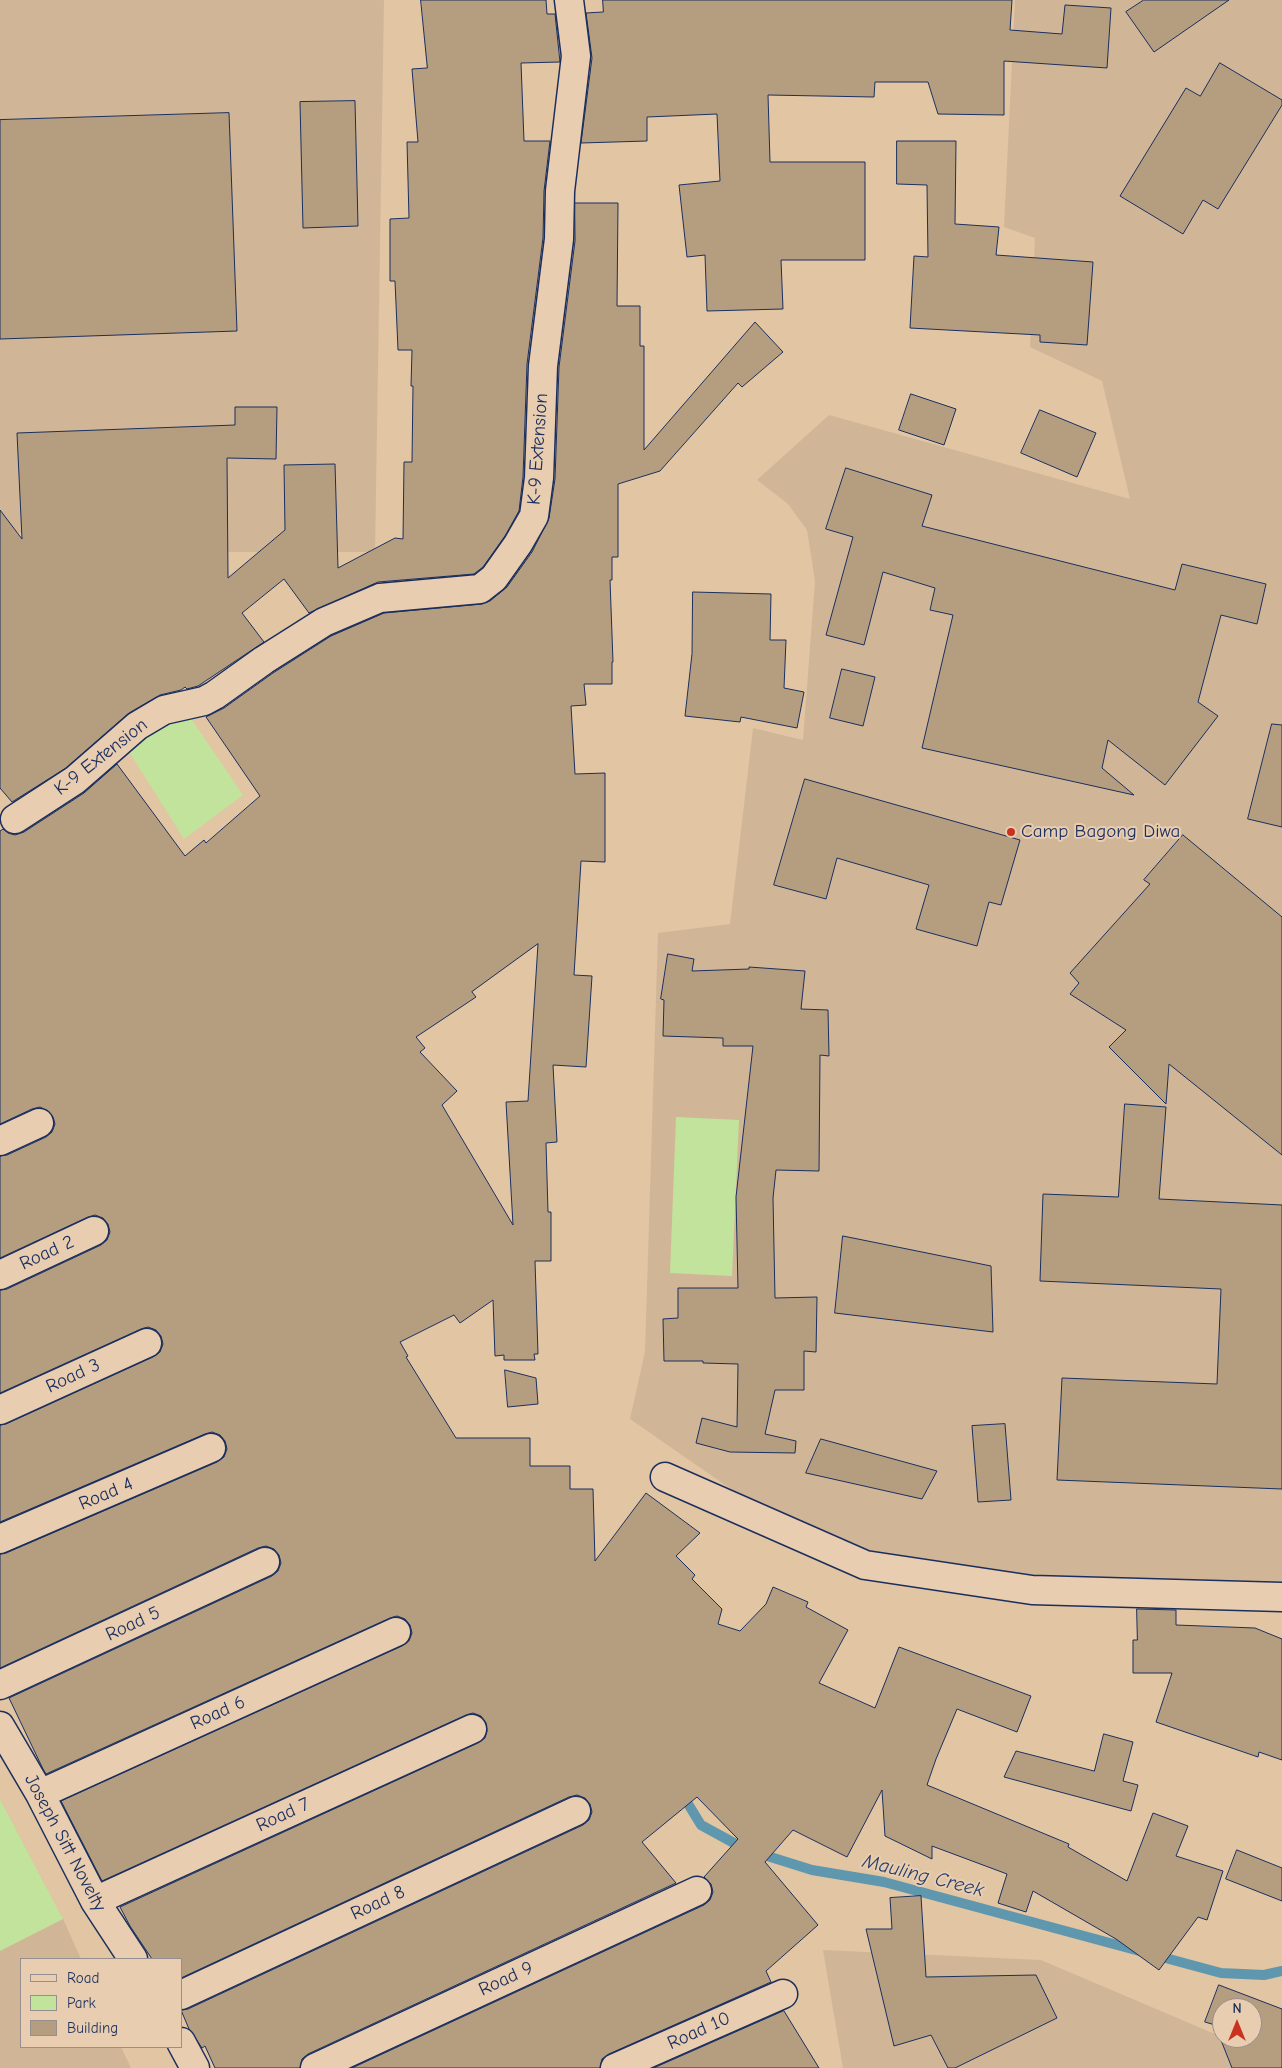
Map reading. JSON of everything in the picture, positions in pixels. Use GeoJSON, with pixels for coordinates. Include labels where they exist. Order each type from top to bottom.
{"type":"FeatureCollection","features":[{"type":"Feature","properties":{"kind":"street","name":"K-9 Extension"},"geometry":{"type":"LineString","coordinates":[[15,819],[75,780],[106,755],[119,739],[137,726],[164,710],[204,701],[215,695],[264,660],[324,622],[355,607],[380,598],[480,589],[494,578],[518,544],[534,516],[539,478],[543,366],[554,280],[560,191],[576,56],[568,0]]}},
{"type":"Feature","properties":{"kind":"street"},"geometry":{"type":"LineString","coordinates":[[0,1141],[39,1123]]}},
{"type":"Feature","properties":{"kind":"street","name":"Road 2"},"geometry":{"type":"LineString","coordinates":[[0,1275],[94,1231]]}},
{"type":"Feature","properties":{"kind":"street","name":"Road 3"},"geometry":{"type":"LineString","coordinates":[[0,1410],[146,1342]]}},
{"type":"Feature","properties":{"kind":"street","name":"Road 4"},"geometry":{"type":"LineString","coordinates":[[0,1540],[211,1448]]}},
{"type":"Feature","properties":{"kind":"street"},"geometry":{"type":"LineString","coordinates":[[664,1477],[865,1565],[1032,1590],[1282,1597]]}},
{"type":"Feature","properties":{"kind":"street","name":"Road 5"},"geometry":{"type":"LineString","coordinates":[[0,1685],[265,1562]]}},
{"type":"Feature","properties":{"kind":"street","name":"Road 6"},"geometry":{"type":"LineString","coordinates":[[40,1794],[396,1632]]}},
{"type":"Feature","properties":{"kind":"street","name":"Joseph Sitt Novelty"},"geometry":{"type":"LineString","coordinates":[[0,1726],[40,1794],[95,1901],[131,1958]]}},
{"type":"Feature","properties":{"kind":"street","name":"Road 7"},"geometry":{"type":"LineString","coordinates":[[95,1901],[472,1729]]}},
{"type":"Feature","properties":{"kind":"street","name":"Road 8"},"geometry":{"type":"LineString","coordinates":[[182,1995],[576,1811]]}},
{"type":"Feature","properties":{"kind":"street","name":"Road 9"},"geometry":{"type":"LineString","coordinates":[[315,2068],[697,1891]]}},
{"type":"Feature","properties":{"kind":"street","name":"Road 10"},"geometry":{"type":"LineString","coordinates":[[615,2068],[783,1994]]}},
{"type":"Feature","properties":{"kind":"street"},"geometry":{"type":"LineString","coordinates":[[182,2044],[195,2068]]}},
{"type":"Feature","properties":{"kind":"shaded area"},"geometry":{"type":"Polygon","coordinates":[[[0,0],[384,0],[375,552],[118,552],[0,529],[0,0]]]}},
{"type":"Feature","properties":{"kind":"shaded area","name":"Camp Bagong Diwa"},"geometry":{"type":"Polygon","coordinates":[[[1015,0],[1282,0],[1282,1582],[1034,1577],[870,1554],[748,1501],[630,1419],[645,1352],[658,933],[730,924],[753,728],[803,740],[815,581],[807,530],[788,504],[757,480],[829,415],[1130,499],[1102,381],[1030,347],[1035,238],[1004,227],[1015,0]]]}},
{"type":"Feature","properties":{"kind":"shaded area"},"geometry":{"type":"Polygon","coordinates":[[[0,1799],[63,1919],[81,1958],[20,1958],[20,2048],[121,2048],[131,2068],[0,2068],[0,1799]]]}},
{"type":"Feature","properties":{"kind":"shaded area"},"geometry":{"type":"Polygon","coordinates":[[[823,1950],[1041,1960],[1212,2033],[1212,2048],[1243,2048],[1282,2068],[843,2068],[823,1950]]]}},
{"type":"Feature","properties":{"kind":"green space"},"geometry":{"type":"Polygon","coordinates":[[[186,711],[243,795],[184,839],[128,750],[186,711]]]}},
{"type":"Feature","properties":{"kind":"green space"},"geometry":{"type":"Polygon","coordinates":[[[676,1117],[739,1120],[732,1276],[670,1273],[676,1117]]]}},
{"type":"Feature","properties":{"kind":"green space"},"geometry":{"type":"Polygon","coordinates":[[[0,1799],[63,1919],[0,1951],[0,1799]]]}},
{"type":"Feature","properties":{"kind":"building"},"geometry":{"type":"Polygon","coordinates":[[[421,0],[546,0],[547,14],[555,14],[560,62],[521,63],[524,141],[550,141],[544,191],[543,238],[527,364],[523,477],[519,511],[505,536],[483,567],[474,574],[378,582],[309,613],[284,579],[242,613],[264,642],[198,686],[187,689],[185,687],[181,690],[160,695],[129,713],[66,768],[12,802],[0,788],[0,510],[22,539],[17,433],[235,425],[235,407],[277,407],[276,459],[227,458],[228,578],[285,530],[284,465],[335,464],[338,568],[395,538],[403,539],[404,462],[412,462],[412,350],[398,350],[395,281],[390,281],[390,219],[409,218],[407,142],[418,142],[412,69],[427,68],[421,0]]]}},
{"type":"Feature","properties":{"kind":"building"},"geometry":{"type":"Polygon","coordinates":[[[603,0],[1012,0],[1010,30],[1062,34],[1065,5],[1111,8],[1107,68],[1004,61],[1004,115],[938,114],[928,82],[875,82],[874,97],[768,95],[770,162],[865,162],[865,260],[781,260],[783,309],[707,311],[705,255],[687,257],[679,185],[720,181],[717,114],[647,117],[647,141],[581,143],[592,58],[586,13],[603,12],[603,0]]]}},
{"type":"Feature","properties":{"kind":"building"},"geometry":{"type":"Polygon","coordinates":[[[1144,0],[1229,0],[1154,52],[1126,12],[1144,0]]]}},
{"type":"Feature","properties":{"kind":"building"},"geometry":{"type":"Polygon","coordinates":[[[1220,63],[1282,100],[1282,105],[1218,209],[1203,200],[1183,234],[1120,196],[1186,88],[1200,96],[1220,63]]]}},
{"type":"Feature","properties":{"kind":"building"},"geometry":{"type":"Polygon","coordinates":[[[355,101],[358,226],[303,228],[300,102],[355,101]]]}},
{"type":"Feature","properties":{"kind":"building"},"geometry":{"type":"Polygon","coordinates":[[[229,113],[237,331],[0,339],[0,120],[229,113]]]}},
{"type":"Feature","properties":{"kind":"building"},"geometry":{"type":"Polygon","coordinates":[[[897,141],[956,141],[955,224],[999,227],[996,255],[1093,262],[1087,345],[1040,342],[1040,335],[910,328],[914,256],[928,257],[927,185],[897,184],[897,141]]]}},
{"type":"Feature","properties":{"kind":"building"},"geometry":{"type":"Polygon","coordinates":[[[575,203],[618,203],[617,306],[640,306],[640,346],[644,346],[644,450],[755,322],[783,352],[742,387],[738,383],[660,471],[618,484],[618,557],[612,557],[612,580],[610,580],[612,684],[584,684],[586,705],[571,706],[575,774],[605,773],[605,862],[581,861],[574,975],[592,976],[586,1067],[553,1065],[557,1142],[546,1143],[548,1212],[551,1212],[551,1261],[535,1261],[538,1354],[534,1354],[535,1360],[504,1360],[504,1355],[495,1356],[493,1300],[460,1323],[454,1315],[400,1342],[408,1356],[406,1357],[456,1438],[530,1438],[530,1466],[570,1466],[570,1489],[593,1489],[595,1561],[646,1493],[700,1533],[676,1556],[695,1575],[692,1579],[722,1609],[718,1624],[740,1631],[766,1604],[773,1587],[808,1602],[806,1607],[848,1630],[819,1683],[875,1708],[899,1647],[1031,1696],[1017,1732],[957,1709],[927,1785],[1069,1844],[1068,1847],[1127,1881],[1153,1813],[1188,1826],[1176,1856],[1223,1871],[1207,1920],[1198,1917],[1159,1970],[1116,1939],[1033,1891],[1026,1912],[998,1903],[1007,1874],[932,1846],[932,1859],[885,1836],[882,1790],[847,1857],[793,1830],[765,1862],[818,1925],[766,1971],[771,1982],[609,2054],[602,2059],[600,2068],[352,2068],[704,1905],[710,1900],[713,1892],[711,1884],[704,1877],[738,1839],[697,1797],[642,1842],[676,1883],[308,2054],[302,2059],[300,2068],[215,2068],[205,2046],[202,2048],[189,2029],[182,2010],[188,2009],[583,1825],[589,1820],[592,1812],[590,1804],[585,1798],[577,1795],[569,1797],[182,1978],[182,1958],[151,1958],[120,1907],[478,1743],[485,1738],[487,1731],[486,1723],[481,1716],[473,1713],[102,1881],[61,1801],[402,1646],[409,1641],[412,1633],[410,1625],[405,1619],[397,1616],[390,1618],[46,1774],[43,1769],[9,1698],[272,1576],[278,1571],[281,1563],[279,1555],[274,1549],[266,1546],[258,1548],[0,1668],[0,1554],[217,1462],[224,1457],[227,1449],[225,1441],[220,1435],[212,1432],[205,1434],[0,1522],[0,1425],[6,1424],[153,1357],[160,1352],[163,1344],[161,1336],[156,1330],[148,1327],[141,1329],[0,1393],[0,1290],[7,1289],[101,1245],[107,1240],[110,1232],[108,1224],[103,1218],[95,1215],[0,1258],[0,1156],[7,1155],[46,1137],[52,1132],[55,1124],[53,1117],[48,1111],[40,1107],[0,1124],[0,831],[3,829],[15,835],[24,832],[84,793],[117,764],[185,856],[204,840],[206,843],[260,796],[206,717],[224,708],[273,673],[331,636],[384,613],[482,604],[490,601],[507,587],[532,552],[549,518],[555,479],[559,367],[575,241],[575,203]],[[538,944],[472,992],[476,997],[416,1037],[425,1048],[420,1052],[457,1091],[442,1105],[513,1225],[506,1102],[528,1101],[538,944]]]}},
{"type":"Feature","properties":{"kind":"building"},"geometry":{"type":"Polygon","coordinates":[[[911,394],[956,409],[944,445],[899,430],[911,394]]]}},
{"type":"Feature","properties":{"kind":"building"},"geometry":{"type":"Polygon","coordinates":[[[1040,410],[1096,433],[1077,477],[1021,453],[1040,410]]]}},
{"type":"Feature","properties":{"kind":"building"},"geometry":{"type":"Polygon","coordinates":[[[846,468],[932,495],[922,526],[1175,590],[1182,564],[1266,584],[1257,624],[1221,615],[1198,702],[1218,716],[1165,785],[1108,740],[1102,768],[1134,795],[922,748],[953,615],[930,610],[935,588],[883,572],[864,645],[826,635],[853,537],[826,529],[846,468]]]}},
{"type":"Feature","properties":{"kind":"building"},"geometry":{"type":"Polygon","coordinates":[[[693,592],[771,594],[770,640],[786,640],[784,688],[804,692],[797,728],[741,717],[740,722],[685,716],[692,654],[693,592]]]}},
{"type":"Feature","properties":{"kind":"building"},"geometry":{"type":"Polygon","coordinates":[[[842,669],[875,677],[863,726],[830,718],[842,669]]]}},
{"type":"Feature","properties":{"kind":"building"},"geometry":{"type":"Polygon","coordinates":[[[1272,724],[1282,725],[1282,827],[1248,819],[1272,724]]]}},
{"type":"Feature","properties":{"kind":"building"},"geometry":{"type":"Polygon","coordinates":[[[805,779],[1020,840],[1001,905],[989,902],[977,946],[916,929],[929,885],[837,858],[826,899],[774,885],[805,779]]]}},
{"type":"Feature","properties":{"kind":"building"},"geometry":{"type":"Polygon","coordinates":[[[1183,835],[1282,917],[1282,1155],[1169,1064],[1166,1104],[1109,1047],[1126,1030],[1070,994],[1079,983],[1070,973],[1150,884],[1144,880],[1183,835]]]}},
{"type":"Feature","properties":{"kind":"building"},"geometry":{"type":"Polygon","coordinates":[[[668,954],[694,959],[692,971],[749,969],[749,967],[805,971],[801,1009],[828,1010],[829,1056],[820,1055],[819,1171],[776,1170],[773,1198],[775,1298],[817,1297],[816,1352],[804,1351],[804,1390],[775,1390],[765,1434],[796,1441],[795,1453],[730,1452],[696,1443],[702,1418],[737,1427],[738,1364],[703,1363],[703,1361],[664,1361],[663,1319],[678,1318],[678,1288],[738,1288],[736,1197],[753,1046],[723,1046],[723,1038],[663,1036],[664,1000],[661,999],[668,954]]]}},
{"type":"Feature","properties":{"kind":"building"},"geometry":{"type":"Polygon","coordinates":[[[1125,1104],[1166,1107],[1159,1199],[1282,1205],[1282,1489],[1057,1480],[1062,1378],[1217,1384],[1221,1289],[1040,1281],[1043,1194],[1118,1197],[1125,1104]]]}},
{"type":"Feature","properties":{"kind":"building"},"geometry":{"type":"Polygon","coordinates":[[[843,1236],[991,1266],[993,1332],[835,1313],[843,1236]]]}},
{"type":"Feature","properties":{"kind":"building"},"geometry":{"type":"Polygon","coordinates":[[[505,1370],[536,1378],[538,1404],[508,1407],[505,1370]]]}},
{"type":"Feature","properties":{"kind":"building"},"geometry":{"type":"Polygon","coordinates":[[[1005,1424],[1011,1500],[978,1502],[972,1426],[1005,1424]]]}},
{"type":"Feature","properties":{"kind":"building"},"geometry":{"type":"Polygon","coordinates":[[[821,1439],[937,1471],[922,1499],[806,1473],[821,1439]]]}},
{"type":"Feature","properties":{"kind":"building"},"geometry":{"type":"Polygon","coordinates":[[[1137,1609],[1176,1610],[1176,1625],[1255,1628],[1282,1639],[1282,1760],[1259,1752],[1258,1757],[1156,1722],[1172,1673],[1133,1673],[1133,1640],[1137,1640],[1137,1609]]]}},
{"type":"Feature","properties":{"kind":"building"},"geometry":{"type":"Polygon","coordinates":[[[1104,1734],[1133,1742],[1123,1781],[1138,1785],[1131,1811],[1004,1777],[1016,1751],[1094,1771],[1104,1734]]]}},
{"type":"Feature","properties":{"kind":"building"},"geometry":{"type":"Polygon","coordinates":[[[1237,1850],[1282,1868],[1282,1901],[1226,1879],[1237,1850]]]}},
{"type":"Feature","properties":{"kind":"building"},"geometry":{"type":"Polygon","coordinates":[[[921,1896],[926,1977],[1036,1975],[1057,2018],[955,2068],[948,2068],[931,2035],[894,2046],[866,1929],[892,1929],[890,1898],[921,1896]]]}},
{"type":"Feature","properties":{"kind":"building"},"geometry":{"type":"Polygon","coordinates":[[[1219,1985],[1253,1998],[1214,1998],[1219,1985]]]}},
{"type":"Feature","properties":{"kind":"building"},"geometry":{"type":"Polygon","coordinates":[[[1262,2001],[1282,2009],[1282,2068],[1232,2068],[1224,2048],[1262,2048],[1262,2001]]]}},
{"type":"Feature","properties":{"kind":"building"},"geometry":{"type":"Polygon","coordinates":[[[1212,2004],[1212,2024],[1205,2022],[1212,2004]]]}},
{"type":"Feature","properties":{"kind":"building"},"geometry":{"type":"Polygon","coordinates":[[[784,2011],[819,2068],[654,2068],[784,2011]]]}},
{"type":"Feature","properties":{"kind":"waterway","name":"Mauling Creek"},"geometry":{"type":"LineString","coordinates":[[682,1794],[701,1825],[745,1849],[812,1870],[884,1882],[1221,1973],[1264,1975],[1282,1971]]}},
{"type":"Feature","properties":{"kind":"place","name":"Camp Bagong Diwa"},"geometry":{"type":"Point","coordinates":[1011,832]}}]}
